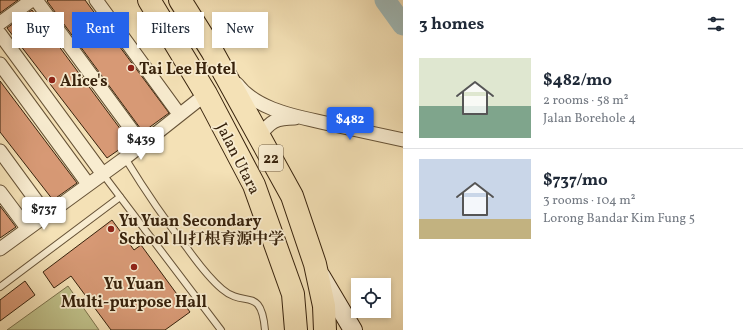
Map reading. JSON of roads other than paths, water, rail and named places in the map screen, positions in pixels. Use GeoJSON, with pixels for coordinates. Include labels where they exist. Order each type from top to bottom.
{"type":"FeatureCollection","features":[{"type":"Feature","properties":{"kind":"highway","name":"Jalan Utara"},"geometry":{"type":"LineString","coordinates":[[149,0],[206,94],[254,185],[293,294],[296,330]]}},
{"type":"Feature","properties":{"kind":"highway","name":"Jalan Utara"},"geometry":{"type":"LineString","coordinates":[[180,0],[212,51],[292,196],[315,264],[324,306],[325,330]]}},
{"type":"Feature","properties":{"kind":"main road"},"geometry":{"type":"LineString","coordinates":[[315,264],[353,330]]}},
{"type":"Feature","properties":{"kind":"street"},"geometry":{"type":"LineString","coordinates":[[0,23],[32,0]]}},
{"type":"Feature","properties":{"kind":"street"},"geometry":{"type":"LineString","coordinates":[[36,0],[142,144]]}},
{"type":"Feature","properties":{"kind":"street"},"geometry":{"type":"LineString","coordinates":[[96,0],[179,114]]}},
{"type":"Feature","properties":{"kind":"street"},"geometry":{"type":"LineString","coordinates":[[0,34],[102,173]]}},
{"type":"Feature","properties":{"kind":"street"},"geometry":{"type":"LineString","coordinates":[[212,51],[240,88],[248,96],[263,104],[301,118],[403,140]]}},
{"type":"Feature","properties":{"kind":"street"},"geometry":{"type":"LineString","coordinates":[[0,64],[88,184]]}},
{"type":"Feature","properties":{"kind":"street"},"geometry":{"type":"LineString","coordinates":[[0,249],[102,173],[125,158],[206,94]]}},
{"type":"Feature","properties":{"kind":"street"},"geometry":{"type":"LineString","coordinates":[[259,137],[267,125],[274,120],[301,118]]}},
{"type":"Feature","properties":{"kind":"street"},"geometry":{"type":"LineString","coordinates":[[0,151],[46,214]]}},
{"type":"Feature","properties":{"kind":"street"},"geometry":{"type":"LineString","coordinates":[[0,192],[27,228]]}},
{"type":"Feature","properties":{"kind":"lane"},"geometry":{"type":"LineString","coordinates":[[125,158],[156,207],[208,274],[223,290],[231,295],[254,300],[261,308],[265,330]]}},
{"type":"Feature","properties":{"kind":"lane"},"geometry":{"type":"LineString","coordinates":[[102,173],[221,330]]}},
{"type":"Feature","properties":{"kind":"lane"},"geometry":{"type":"LineString","coordinates":[[0,287],[120,198]]}},
{"type":"Feature","properties":{"kind":"waterway"},"geometry":{"type":"LineString","coordinates":[[385,0],[403,25]]}},
{"type":"Feature","properties":{"kind":"place","name":"Tai Lee Hotel"},"geometry":{"type":"Point","coordinates":[131,68]}},
{"type":"Feature","properties":{"kind":"place","name":"Alice's"},"geometry":{"type":"Point","coordinates":[52,80]}},
{"type":"Feature","properties":{"kind":"place","name":"Yu Yuan Secondary School 山打根育源中学"},"geometry":{"type":"Point","coordinates":[111,229]}},
{"type":"Feature","properties":{"kind":"place","name":"Yu Yuan Multi-purpose Hall"},"geometry":{"type":"Point","coordinates":[134,267]}}]}
